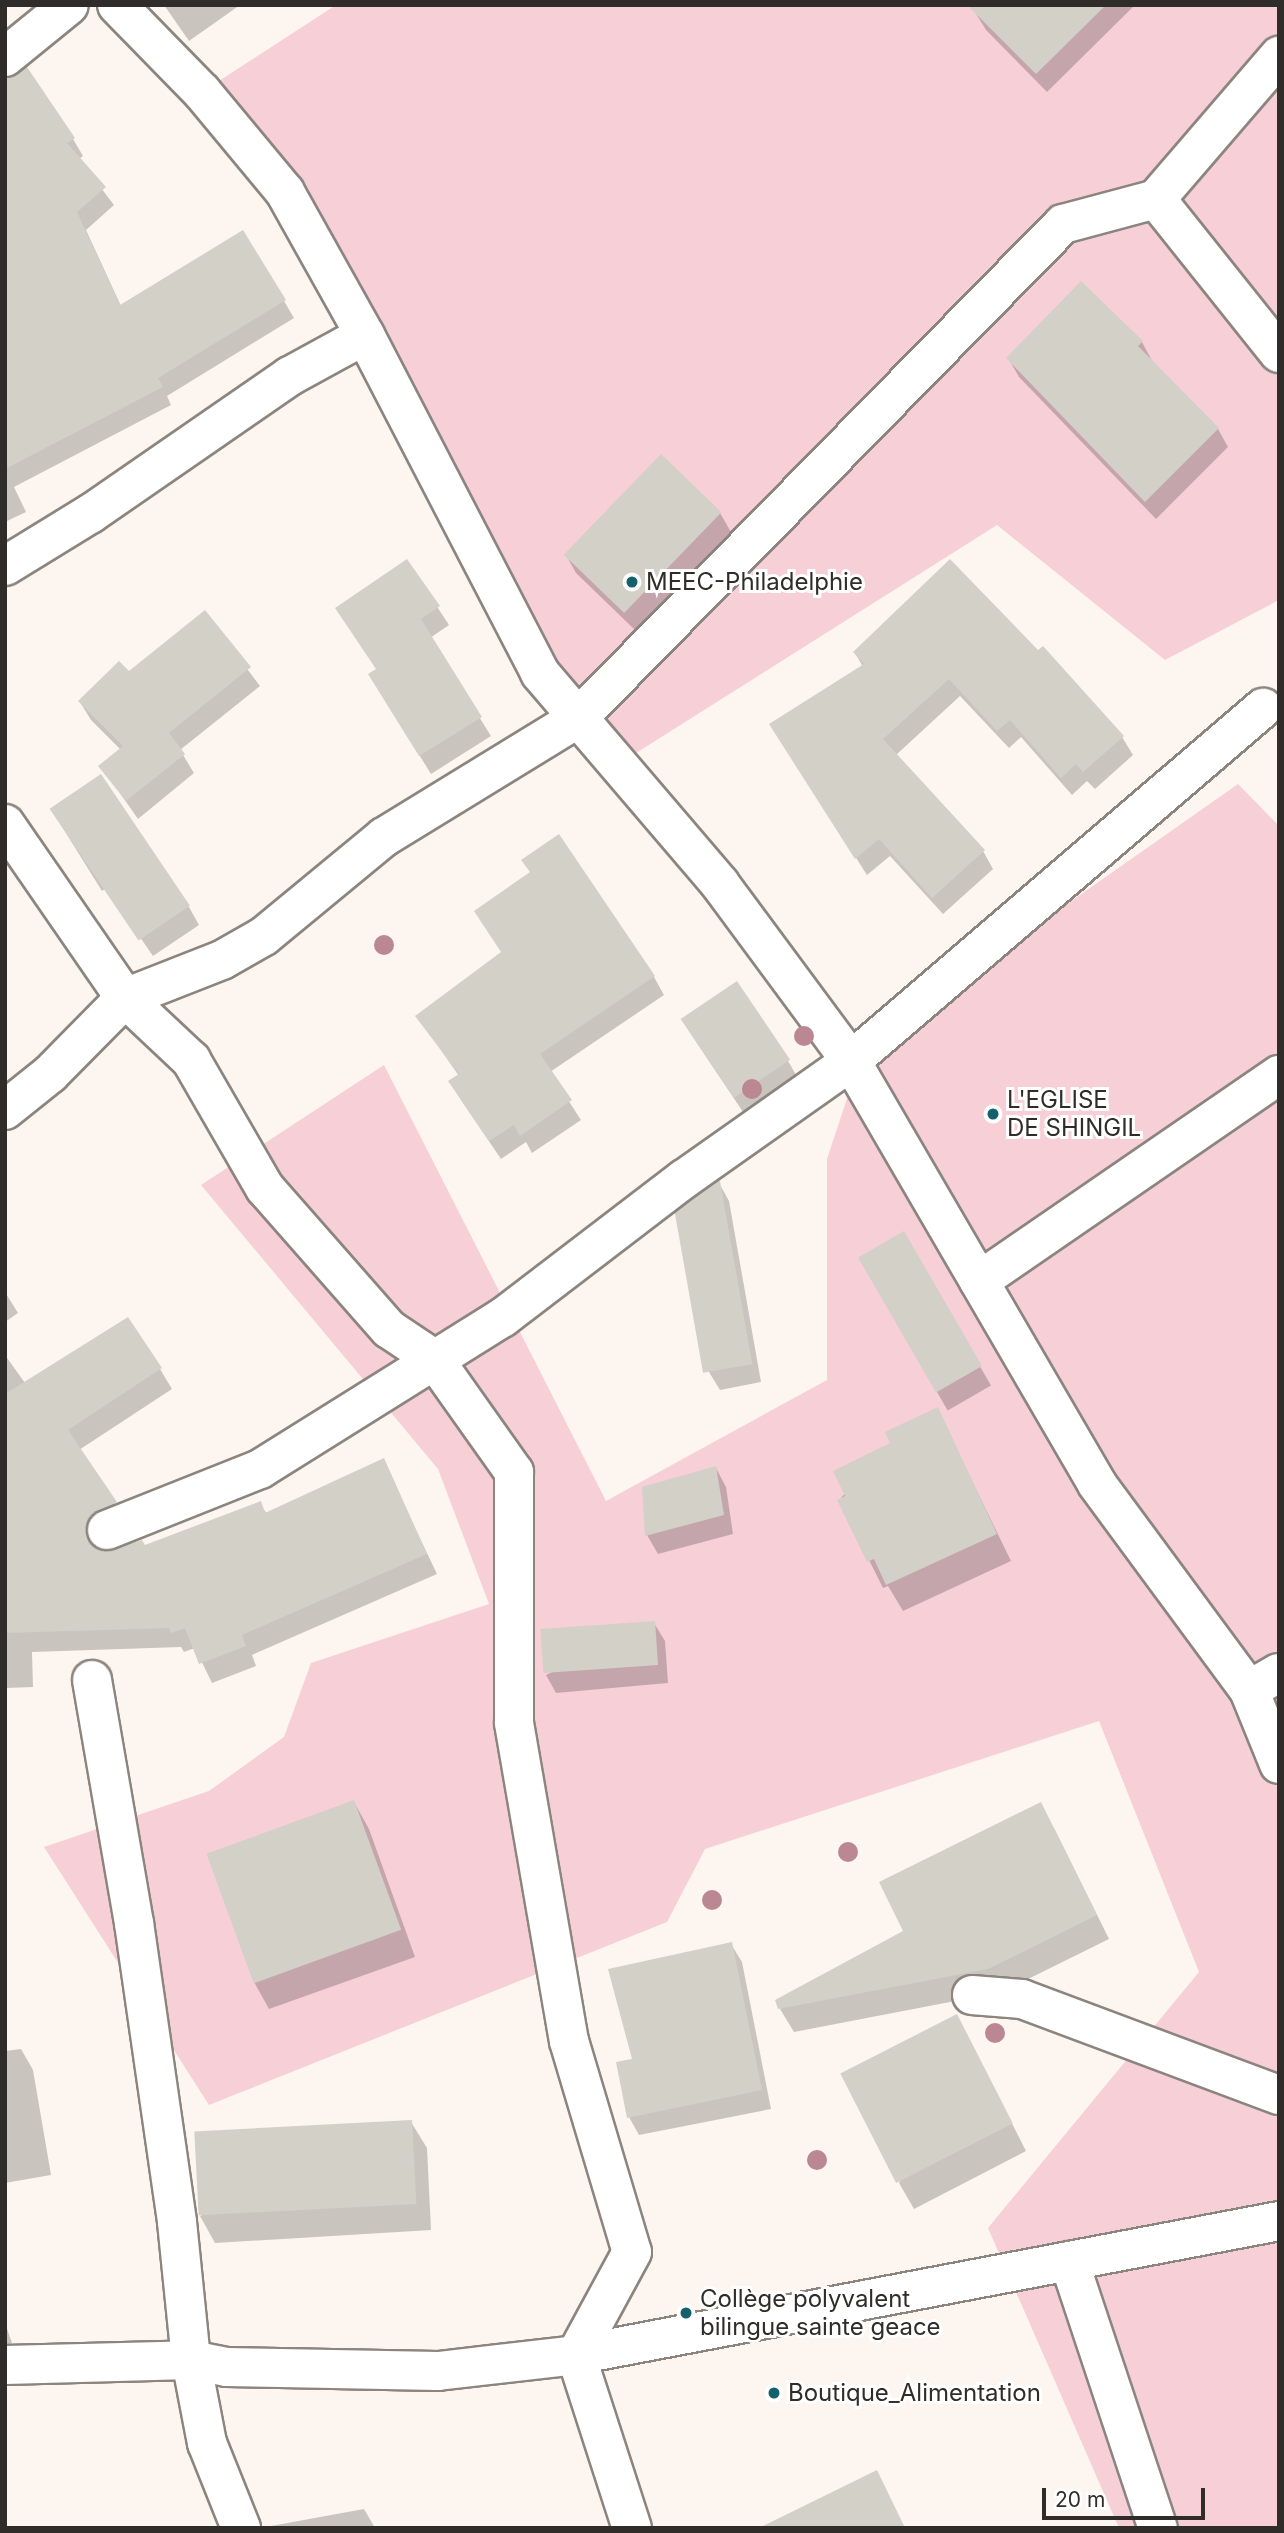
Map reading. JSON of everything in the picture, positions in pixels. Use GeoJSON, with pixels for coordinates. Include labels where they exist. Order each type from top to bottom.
{"type":"FeatureCollection","features":[{"type":"Feature","properties":{"kind":"street"},"geometry":{"type":"LineString","coordinates":[[5,57],[69,5]]}},
{"type":"Feature","properties":{"kind":"street"},"geometry":{"type":"LineString","coordinates":[[117,5],[202,92],[285,192],[365,335],[540,673],[720,884],[850,1061],[1097,1484],[1264,1681],[1279,1764]]}},
{"type":"Feature","properties":{"kind":"street"},"geometry":{"type":"LineString","coordinates":[[5,1110],[50,1074],[125,998],[222,960],[264,936],[384,838],[578,718],[1063,225],[1156,199],[1279,56]]}},
{"type":"Feature","properties":{"kind":"street"},"geometry":{"type":"LineString","coordinates":[[1156,199],[1279,353]]}},
{"type":"Feature","properties":{"kind":"street"},"geometry":{"type":"LineString","coordinates":[[5,566],[90,514],[290,376],[365,335]]}},
{"type":"Feature","properties":{"kind":"street"},"geometry":{"type":"LineString","coordinates":[[107,1530],[260,1469],[502,1318],[684,1179],[850,1061],[1263,708]]}},
{"type":"Feature","properties":{"kind":"street"},"geometry":{"type":"LineString","coordinates":[[5,824],[125,998],[191,1060],[265,1188],[389,1329],[434,1359],[514,1472],[514,1723],[569,2040],[632,2252],[576,2355],[632,2528]]}},
{"type":"Feature","properties":{"kind":"street"},"geometry":{"type":"LineString","coordinates":[[979,1281],[1279,1075]]}},
{"type":"Feature","properties":{"kind":"street"},"geometry":{"type":"LineString","coordinates":[[92,1680],[134,1923],[177,2222],[191,2360],[207,2443],[241,2528]]}},
{"type":"Feature","properties":{"kind":"street"},"geometry":{"type":"LineString","coordinates":[[972,1995],[1022,2000],[1279,2095]]}},
{"type":"Feature","properties":{"kind":"street"},"geometry":{"type":"LineString","coordinates":[[5,2365],[191,2360],[227,2367],[438,2371],[576,2355],[1279,2221]]}},
{"type":"Feature","properties":{"kind":"street"},"geometry":{"type":"LineString","coordinates":[[1069,2261],[1158,2528]]}},
{"type":"Feature","properties":{"kind":"shaded area"},"geometry":{"type":"Polygon","coordinates":[[[336,5],[1279,5],[1279,600],[1165,660],[997,525],[617,765],[397,400],[285,161],[205,90],[336,5]]]}},
{"type":"Feature","properties":{"kind":"shaded area"},"geometry":{"type":"Polygon","coordinates":[[[1238,784],[1279,826],[1279,2528],[1119,2528],[988,2228],[1199,1972],[1099,1721],[705,1849],[667,1922],[209,2105],[44,1847],[209,1791],[284,1737],[311,1663],[489,1604],[438,1469],[201,1185],[384,1065],[606,1501],[827,1380],[827,1159],[864,1047],[1238,784]]]}},
{"type":"Feature","properties":{"kind":"building"},"geometry":{"type":"Polygon","coordinates":[[[967,5],[1106,5],[1036,74],[967,5]]]}},
{"type":"Feature","properties":{"kind":"building"},"geometry":{"type":"Polygon","coordinates":[[[27,67],[75,138],[67,143],[106,187],[77,212],[120,305],[243,230],[286,300],[158,378],[163,387],[5,469],[5,78],[27,67]]]}},
{"type":"Feature","properties":{"kind":"building"},"geometry":{"type":"Polygon","coordinates":[[[1081,281],[1143,341],[1138,346],[1219,428],[1145,502],[1006,358],[1081,281]]]}},
{"type":"Feature","properties":{"kind":"building"},"geometry":{"type":"Polygon","coordinates":[[[661,454],[721,512],[624,613],[564,555],[661,454]]]}},
{"type":"Feature","properties":{"kind":"building"},"geometry":{"type":"Polygon","coordinates":[[[407,559],[440,606],[421,619],[482,717],[419,756],[368,674],[376,669],[335,608],[407,559]]]}},
{"type":"Feature","properties":{"kind":"building"},"geometry":{"type":"Polygon","coordinates":[[[950,559],[1038,650],[1043,646],[1124,736],[1083,772],[1076,764],[1061,778],[1010,720],[997,731],[949,679],[883,739],[985,850],[932,898],[879,839],[855,859],[769,724],[864,664],[853,652],[950,559]]]}},
{"type":"Feature","properties":{"kind":"building"},"geometry":{"type":"Polygon","coordinates":[[[205,610],[251,667],[169,733],[185,754],[126,801],[98,766],[123,746],[78,701],[119,661],[129,671],[205,610]]]}},
{"type":"Feature","properties":{"kind":"building"},"geometry":{"type":"Polygon","coordinates":[[[101,774],[190,906],[139,940],[50,809],[101,774]]]}},
{"type":"Feature","properties":{"kind":"building"},"geometry":{"type":"Polygon","coordinates":[[[559,834],[655,976],[540,1054],[572,1100],[520,1136],[514,1125],[489,1141],[448,1081],[459,1074],[415,1016],[501,952],[474,911],[530,872],[521,860],[559,834]]]}},
{"type":"Feature","properties":{"kind":"building"},"geometry":{"type":"Polygon","coordinates":[[[737,981],[790,1060],[734,1098],[681,1019],[737,981]]]}},
{"type":"Feature","properties":{"kind":"building"},"geometry":{"type":"Polygon","coordinates":[[[720,1181],[752,1364],[703,1373],[671,1190],[720,1181]]]}},
{"type":"Feature","properties":{"kind":"building"},"geometry":{"type":"Polygon","coordinates":[[[904,1231],[982,1366],[936,1393],[858,1258],[904,1231]]]}},
{"type":"Feature","properties":{"kind":"building"},"geometry":{"type":"Polygon","coordinates":[[[128,1317],[162,1368],[68,1430],[117,1502],[89,1517],[85,1528],[93,1547],[105,1552],[142,1540],[145,1545],[261,1501],[265,1513],[384,1458],[427,1554],[242,1635],[246,1646],[199,1664],[185,1628],[171,1633],[169,1628],[5,1633],[5,1394],[128,1317]]]}},
{"type":"Feature","properties":{"kind":"building"},"geometry":{"type":"Polygon","coordinates":[[[938,1407],[997,1534],[886,1585],[874,1559],[867,1562],[837,1500],[845,1496],[833,1471],[890,1443],[885,1432],[938,1407]]]}},
{"type":"Feature","properties":{"kind":"building"},"geometry":{"type":"Polygon","coordinates":[[[716,1466],[724,1515],[645,1536],[642,1487],[716,1466]]]}},
{"type":"Feature","properties":{"kind":"building"},"geometry":{"type":"Polygon","coordinates":[[[655,1621],[658,1665],[543,1673],[540,1629],[655,1621]]]}},
{"type":"Feature","properties":{"kind":"building"},"geometry":{"type":"Polygon","coordinates":[[[354,1800],[401,1930],[254,1983],[206,1854],[354,1800]]]}},
{"type":"Feature","properties":{"kind":"building"},"geometry":{"type":"Polygon","coordinates":[[[1041,1802],[1097,1915],[988,1969],[778,2009],[775,2000],[903,1931],[879,1882],[1041,1802]]]}},
{"type":"Feature","properties":{"kind":"building"},"geometry":{"type":"Polygon","coordinates":[[[732,1942],[762,2090],[627,2118],[616,2062],[632,2059],[608,1969],[732,1942]]]}},
{"type":"Feature","properties":{"kind":"building"},"geometry":{"type":"Polygon","coordinates":[[[957,2014],[1013,2124],[896,2183],[840,2073],[957,2014]]]}},
{"type":"Feature","properties":{"kind":"building"},"geometry":{"type":"Polygon","coordinates":[[[412,2120],[416,2204],[199,2215],[194,2131],[412,2120]]]}},
{"type":"Feature","properties":{"kind":"building"},"geometry":{"type":"Polygon","coordinates":[[[877,2470],[905,2528],[759,2528],[877,2470]]]}},
{"type":"Feature","properties":{"kind":"place","name":"MEEC-Philadelphie"},"geometry":{"type":"Point","coordinates":[632,582]}},
{"type":"Feature","properties":{"kind":"place","name":"L'EGLISE DE SHINGIL"},"geometry":{"type":"Point","coordinates":[993,1114]}},
{"type":"Feature","properties":{"kind":"place","name":"Collège polyvalent bilingue sainte geace"},"geometry":{"type":"Point","coordinates":[686,2313]}},
{"type":"Feature","properties":{"kind":"place","name":"Boutique_Alimentation"},"geometry":{"type":"Point","coordinates":[774,2393]}}]}
